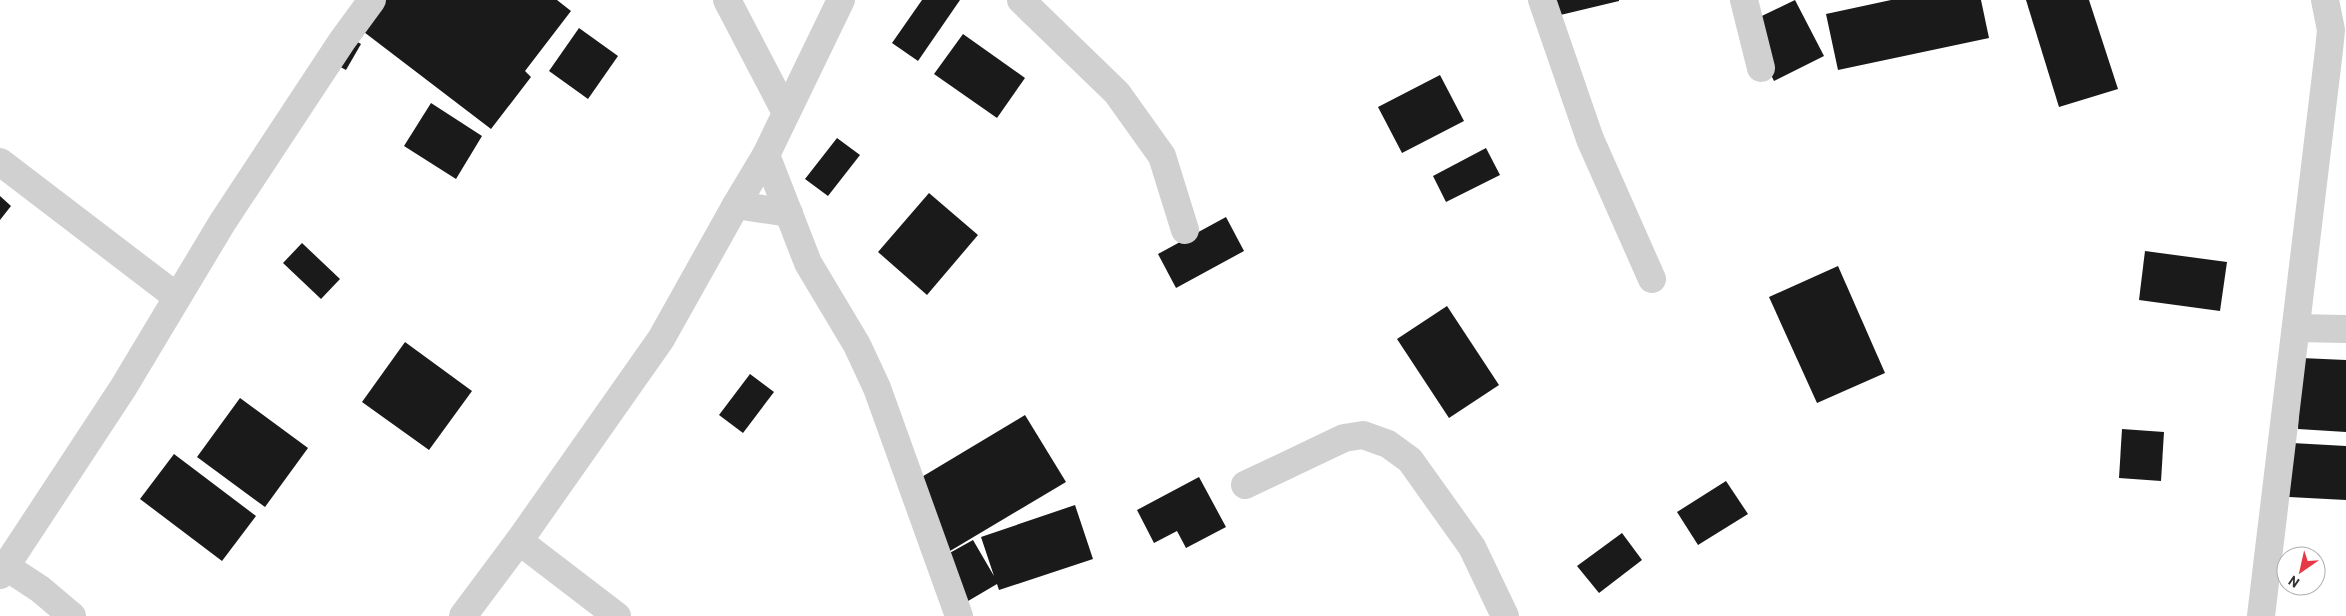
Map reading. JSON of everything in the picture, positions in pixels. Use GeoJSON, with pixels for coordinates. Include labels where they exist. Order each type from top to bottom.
{"type":"FeatureCollection","features":[{"type":"Feature","properties":{"kind":"street"},"geometry":{"type":"LineString","coordinates":[[727,0],[786,113]]}},
{"type":"Feature","properties":{"kind":"street"},"geometry":{"type":"LineString","coordinates":[[463,616],[519,541],[661,339],[766,155],[842,0]]}},
{"type":"Feature","properties":{"kind":"street"},"geometry":{"type":"LineString","coordinates":[[1021,0],[1117,93],[1151,140],[1162,156],[1185,230]]}},
{"type":"Feature","properties":{"kind":"street"},"geometry":{"type":"LineString","coordinates":[[1542,0],[1590,139],[1652,279]]}},
{"type":"Feature","properties":{"kind":"street"},"geometry":{"type":"LineString","coordinates":[[1744,0],[1761,68]]}},
{"type":"Feature","properties":{"kind":"street"},"geometry":{"type":"LineString","coordinates":[[2261,616],[2329,50],[2331,30],[2325,0]]}},
{"type":"Feature","properties":{"kind":"street"},"geometry":{"type":"LineString","coordinates":[[72,616],[5,556],[123,388],[222,223],[361,4]]}},
{"type":"Feature","properties":{"kind":"street"},"geometry":{"type":"LineString","coordinates":[[766,155],[808,262],[858,345],[877,388],[959,616]]}},
{"type":"Feature","properties":{"kind":"street"},"geometry":{"type":"LineString","coordinates":[[0,162],[177,297]]}},
{"type":"Feature","properties":{"kind":"street"},"geometry":{"type":"LineString","coordinates":[[736,205],[789,213]]}},
{"type":"Feature","properties":{"kind":"street"},"geometry":{"type":"LineString","coordinates":[[2297,328],[2346,329]]}},
{"type":"Feature","properties":{"kind":"street"},"geometry":{"type":"LineString","coordinates":[[1245,484],[1344,438],[1364,434],[1388,444],[1410,460],[1472,547],[1505,616]]}},
{"type":"Feature","properties":{"kind":"street"},"geometry":{"type":"LineString","coordinates":[[519,541],[617,616]]}},
{"type":"Feature","properties":{"kind":"building"},"geometry":{"type":"Polygon","coordinates":[[[382,0],[557,0],[571,11],[525,71],[531,77],[491,129],[360,29],[382,0]]]}},
{"type":"Feature","properties":{"kind":"building"},"geometry":{"type":"Polygon","coordinates":[[[922,0],[960,0],[918,61],[892,43],[922,0]]]}},
{"type":"Feature","properties":{"kind":"building"},"geometry":{"type":"Polygon","coordinates":[[[1548,0],[1619,0],[1619,1],[1552,17],[1548,0]]]}},
{"type":"Feature","properties":{"kind":"building"},"geometry":{"type":"Polygon","coordinates":[[[1795,0],[1824,56],[1774,81],[1745,24],[1795,0]]]}},
{"type":"Feature","properties":{"kind":"building"},"geometry":{"type":"Polygon","coordinates":[[[1891,0],[1981,0],[1989,38],[1838,70],[1826,14],[1891,0]]]}},
{"type":"Feature","properties":{"kind":"building"},"geometry":{"type":"Polygon","coordinates":[[[2026,0],[2089,0],[2118,89],[2059,107],[2026,0]]]}},
{"type":"Feature","properties":{"kind":"building"},"geometry":{"type":"Polygon","coordinates":[[[579,28],[618,56],[588,99],[549,71],[579,28]]]}},
{"type":"Feature","properties":{"kind":"building"},"geometry":{"type":"Polygon","coordinates":[[[344,34],[361,44],[346,70],[329,61],[344,34]]]}},
{"type":"Feature","properties":{"kind":"building"},"geometry":{"type":"Polygon","coordinates":[[[963,34],[1025,78],[997,118],[934,74],[963,34]]]}},
{"type":"Feature","properties":{"kind":"building"},"geometry":{"type":"Polygon","coordinates":[[[1440,75],[1464,121],[1402,153],[1378,107],[1440,75]]]}},
{"type":"Feature","properties":{"kind":"building"},"geometry":{"type":"Polygon","coordinates":[[[431,103],[482,136],[456,179],[404,146],[431,103]]]}},
{"type":"Feature","properties":{"kind":"building"},"geometry":{"type":"Polygon","coordinates":[[[837,138],[860,155],[828,196],[805,179],[837,138]]]}},
{"type":"Feature","properties":{"kind":"building"},"geometry":{"type":"Polygon","coordinates":[[[1486,148],[1500,175],[1446,202],[1433,176],[1486,148]]]}},
{"type":"Feature","properties":{"kind":"building"},"geometry":{"type":"Polygon","coordinates":[[[929,193],[978,235],[927,295],[878,252],[929,193]]]}},
{"type":"Feature","properties":{"kind":"building"},"geometry":{"type":"Polygon","coordinates":[[[0,196],[11,206],[0,220],[0,196]]]}},
{"type":"Feature","properties":{"kind":"building"},"geometry":{"type":"Polygon","coordinates":[[[1226,217],[1244,251],[1176,288],[1158,254],[1226,217]]]}},
{"type":"Feature","properties":{"kind":"building"},"geometry":{"type":"Polygon","coordinates":[[[302,243],[340,279],[321,299],[283,263],[302,243]]]}},
{"type":"Feature","properties":{"kind":"building"},"geometry":{"type":"Polygon","coordinates":[[[2145,251],[2227,262],[2220,311],[2139,300],[2145,251]]]}},
{"type":"Feature","properties":{"kind":"building"},"geometry":{"type":"Polygon","coordinates":[[[1838,266],[1885,373],[1817,403],[1769,297],[1838,266]]]}},
{"type":"Feature","properties":{"kind":"building"},"geometry":{"type":"Polygon","coordinates":[[[1447,306],[1499,385],[1449,418],[1397,339],[1447,306]]]}},
{"type":"Feature","properties":{"kind":"building"},"geometry":{"type":"Polygon","coordinates":[[[405,342],[472,391],[429,450],[362,402],[405,342]]]}},
{"type":"Feature","properties":{"kind":"building"},"geometry":{"type":"Polygon","coordinates":[[[2301,358],[2346,360],[2346,432],[2298,429],[2301,358]]]}},
{"type":"Feature","properties":{"kind":"building"},"geometry":{"type":"Polygon","coordinates":[[[750,374],[774,392],[743,433],[719,415],[750,374]]]}},
{"type":"Feature","properties":{"kind":"building"},"geometry":{"type":"Polygon","coordinates":[[[240,398],[308,448],[265,507],[197,457],[240,398]]]}},
{"type":"Feature","properties":{"kind":"building"},"geometry":{"type":"Polygon","coordinates":[[[1025,415],[1066,482],[945,554],[905,487],[1025,415]]]}},
{"type":"Feature","properties":{"kind":"building"},"geometry":{"type":"Polygon","coordinates":[[[2122,429],[2164,432],[2161,481],[2119,478],[2122,429]]]}},
{"type":"Feature","properties":{"kind":"building"},"geometry":{"type":"Polygon","coordinates":[[[2292,443],[2346,446],[2346,500],[2289,497],[2292,443]]]}},
{"type":"Feature","properties":{"kind":"building"},"geometry":{"type":"Polygon","coordinates":[[[174,454],[256,516],[222,561],[140,499],[174,454]]]}},
{"type":"Feature","properties":{"kind":"building"},"geometry":{"type":"Polygon","coordinates":[[[1199,477],[1226,527],[1186,548],[1177,531],[1154,543],[1137,510],[1199,477]]]}},
{"type":"Feature","properties":{"kind":"building"},"geometry":{"type":"Polygon","coordinates":[[[1726,481],[1748,514],[1698,545],[1677,512],[1726,481]]]}},
{"type":"Feature","properties":{"kind":"building"},"geometry":{"type":"Polygon","coordinates":[[[1075,505],[1093,559],[999,590],[997,584],[963,604],[937,560],[973,540],[994,576],[981,537],[1075,505]]]}},
{"type":"Feature","properties":{"kind":"building"},"geometry":{"type":"Polygon","coordinates":[[[1622,533],[1642,560],[1599,593],[1577,566],[1622,533]]]}}]}
